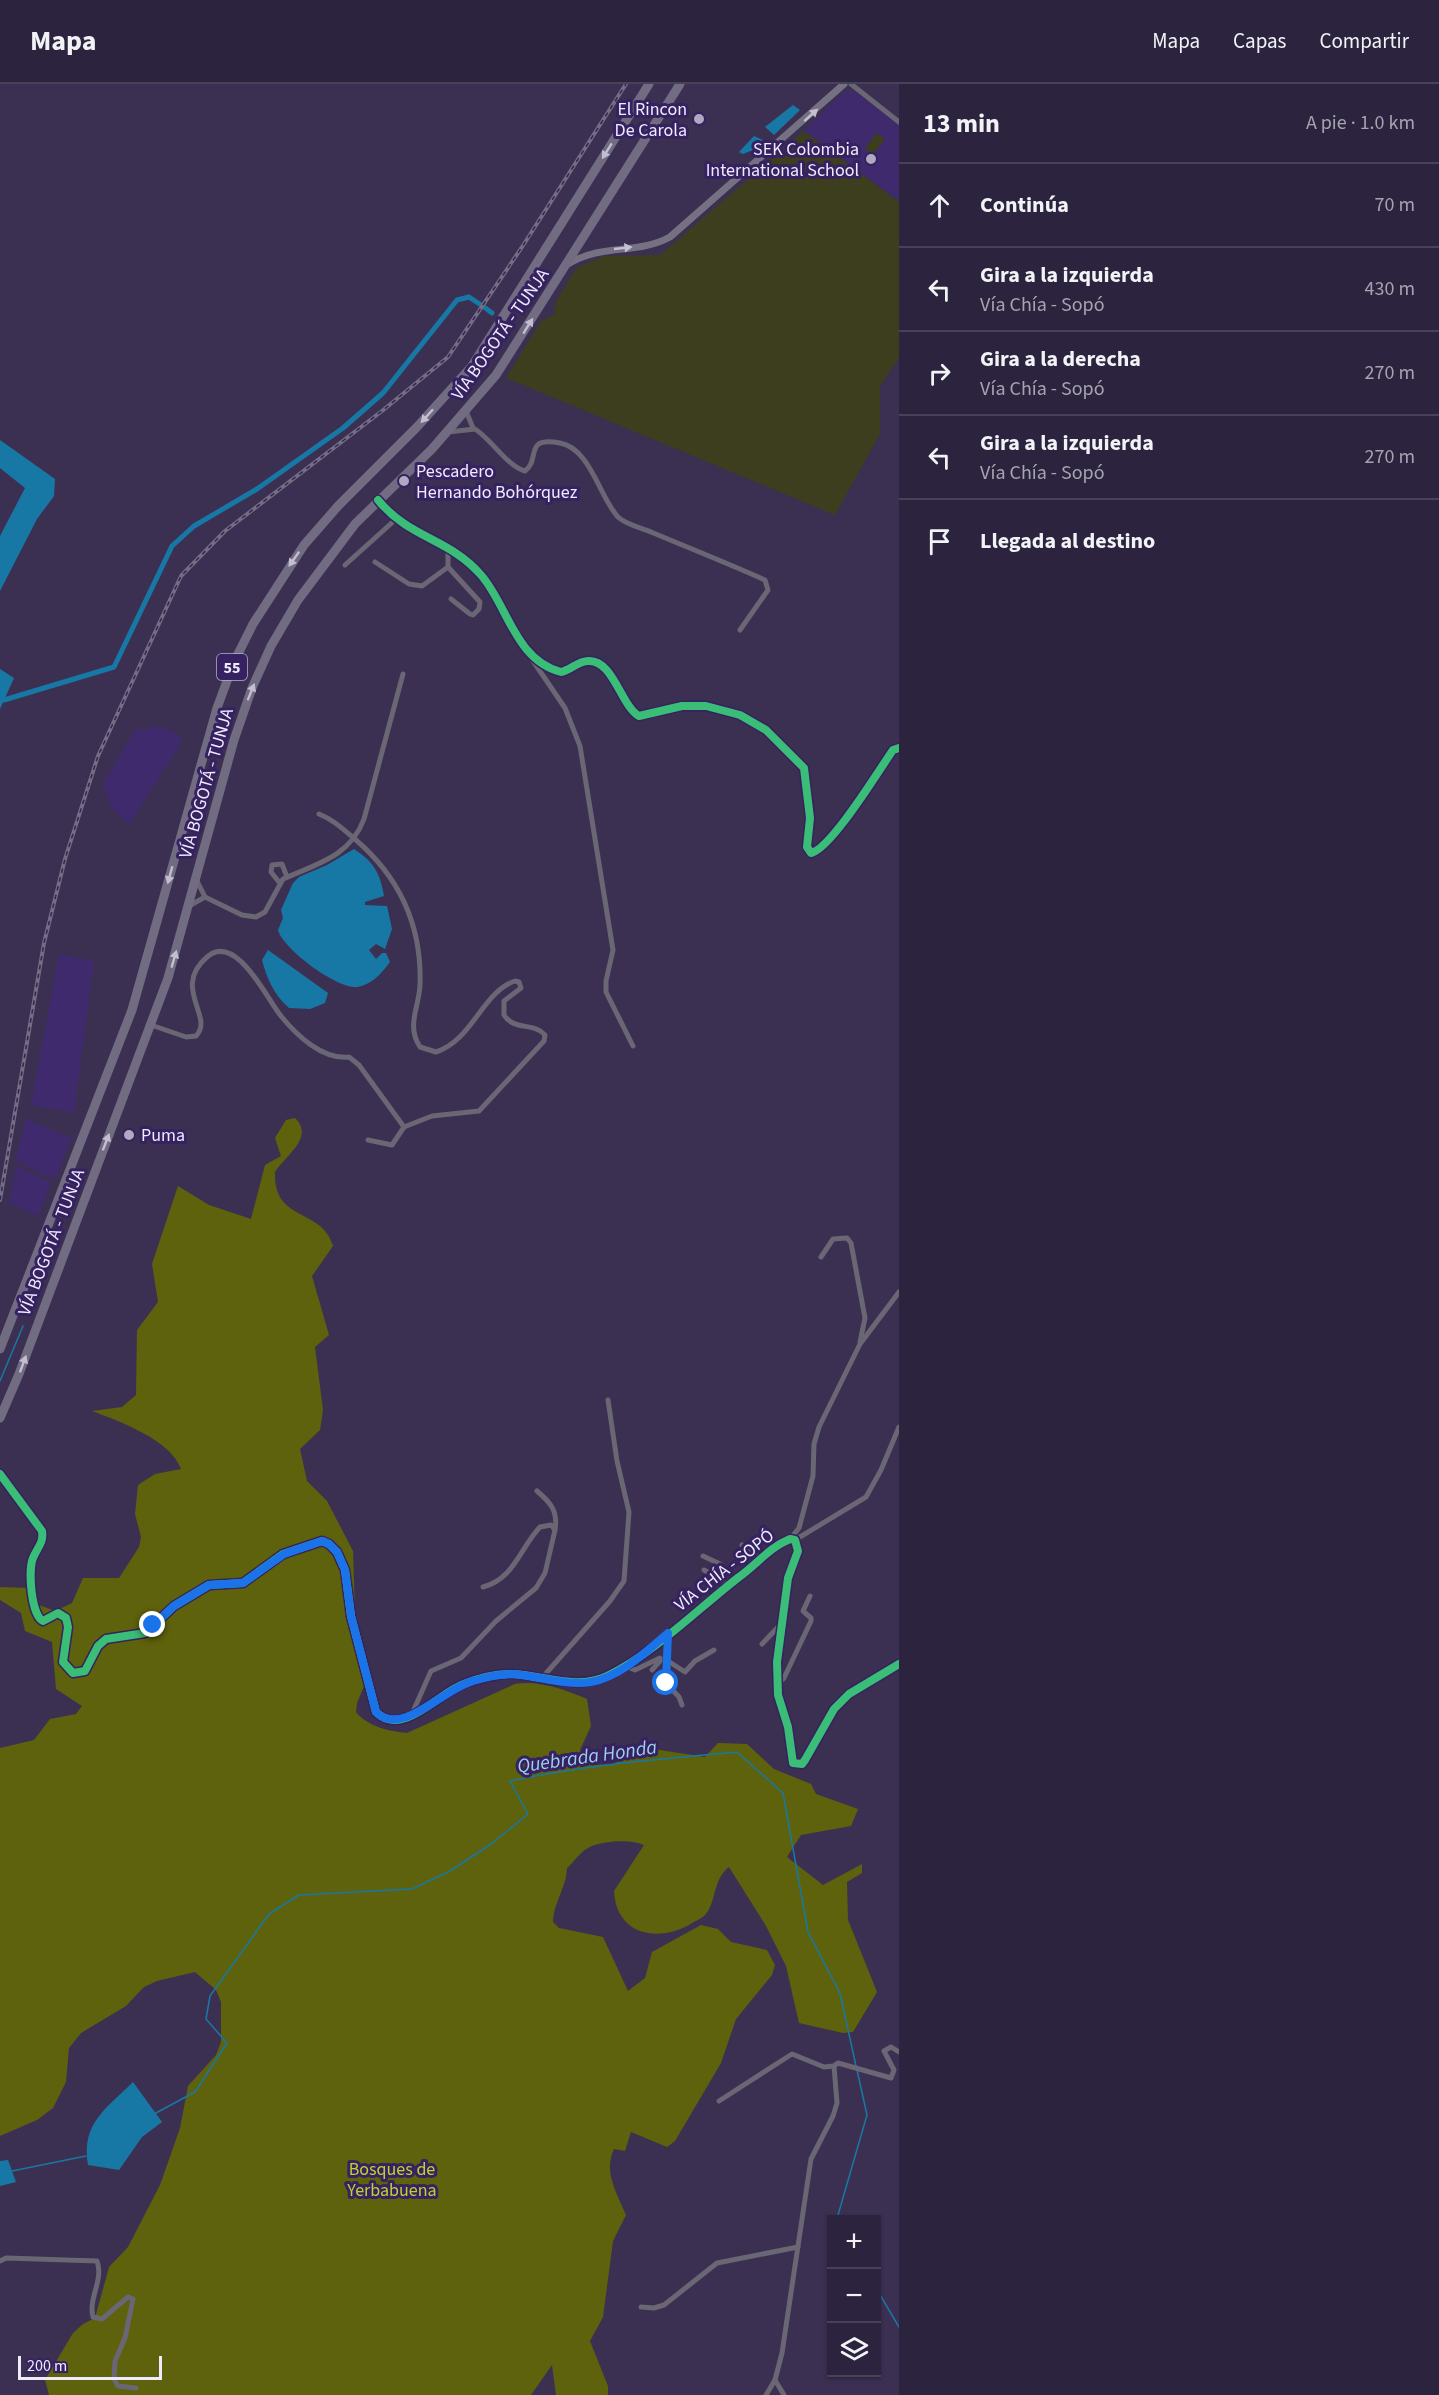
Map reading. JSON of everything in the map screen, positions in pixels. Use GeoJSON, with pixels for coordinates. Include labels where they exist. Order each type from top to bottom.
{"type":"FeatureCollection","features":[{"type":"Feature","properties":{"kind":"highway","name":"VÍA BOGOTÁ - TUNJA"},"geometry":{"type":"LineString","coordinates":[[0,1348],[132,1010],[217,708],[234,662],[252,624],[317,529],[417,427],[472,366],[650,84]]}},
{"type":"Feature","properties":{"kind":"highway","name":"VÍA BOGOTÁ - TUNJA"},"geometry":{"type":"LineString","coordinates":[[0,1418],[151,1025],[189,906],[237,730],[271,646],[318,571],[378,500],[448,432],[501,367],[680,84]]}},
{"type":"Feature","properties":{"kind":"street"},"geometry":{"type":"LineString","coordinates":[[568,264],[591,252],[645,246],[670,237],[844,84]]}},
{"type":"Feature","properties":{"kind":"street"},"geometry":{"type":"LineString","coordinates":[[851,84],[899,122]]}},
{"type":"Feature","properties":{"kind":"street"},"geometry":{"type":"LineString","coordinates":[[466,411],[473,428],[495,444],[516,468],[525,471],[530,467],[536,445],[557,442],[565,444],[574,450],[592,473],[619,518],[765,580],[768,590],[740,630]]}},
{"type":"Feature","properties":{"kind":"street"},"geometry":{"type":"LineString","coordinates":[[448,432],[473,428]]}},
{"type":"Feature","properties":{"kind":"street"},"geometry":{"type":"LineString","coordinates":[[378,500],[395,520],[448,547],[480,574],[492,590],[522,645],[565,708],[580,746],[613,950],[606,981],[606,992],[633,1046]]}},
{"type":"Feature","properties":{"kind":"street"},"geometry":{"type":"LineString","coordinates":[[345,564],[395,520]]}},
{"type":"Feature","properties":{"kind":"street"},"geometry":{"type":"LineString","coordinates":[[448,547],[448,567],[480,602],[479,609],[473,615],[470,614],[451,599]]}},
{"type":"Feature","properties":{"kind":"street"},"geometry":{"type":"LineString","coordinates":[[375,562],[417,586],[426,585],[448,567]]}},
{"type":"Feature","properties":{"kind":"street"},"geometry":{"type":"LineString","coordinates":[[522,645],[547,666],[561,672],[587,661],[598,663],[615,682],[631,709],[639,716],[682,706],[706,706],[740,715],[766,730],[804,768],[810,818],[807,847],[811,853],[826,844],[873,782],[893,750],[899,748]]}},
{"type":"Feature","properties":{"kind":"street"},"geometry":{"type":"LineString","coordinates":[[196,879],[205,897],[242,915],[256,917],[265,912],[279,882],[321,864],[355,839],[364,819],[403,674]]}},
{"type":"Feature","properties":{"kind":"street"},"geometry":{"type":"LineString","coordinates":[[319,814],[342,827],[383,865],[409,909],[417,945],[419,976],[413,1030],[420,1047],[436,1052],[459,1039],[501,990],[515,981],[519,982],[521,988],[504,1001],[504,1015],[514,1025],[532,1027],[545,1035],[544,1041],[480,1111],[432,1116],[404,1127],[392,1145],[368,1140]]}},
{"type":"Feature","properties":{"kind":"street"},"geometry":{"type":"LineString","coordinates":[[279,882],[271,872],[272,865],[282,864],[287,877]]}},
{"type":"Feature","properties":{"kind":"street"},"geometry":{"type":"LineString","coordinates":[[189,906],[205,897]]}},
{"type":"Feature","properties":{"kind":"street"},"geometry":{"type":"LineString","coordinates":[[151,1025],[186,1037],[196,1036],[200,1032],[201,1018],[193,997],[192,980],[209,955],[214,952],[228,953],[249,969],[280,1016],[294,1030],[326,1054],[334,1058],[349,1057],[359,1065],[404,1127]]}},
{"type":"Feature","properties":{"kind":"street"},"geometry":{"type":"LineString","coordinates":[[821,1257],[833,1239],[848,1238],[851,1243],[865,1318],[860,1344]]}},
{"type":"Feature","properties":{"kind":"street"},"geometry":{"type":"LineString","coordinates":[[793,1539],[799,1528],[813,1476],[814,1443],[819,1427],[860,1344],[899,1293]]}},
{"type":"Feature","properties":{"kind":"street"},"geometry":{"type":"LineString","coordinates":[[541,1679],[610,1601],[624,1581],[629,1512],[616,1461],[608,1400]]}},
{"type":"Feature","properties":{"kind":"street"},"geometry":{"type":"LineString","coordinates":[[793,1539],[866,1497],[881,1470],[899,1427]]}},
{"type":"Feature","properties":{"kind":"street","name":"VÍA CHÍA - SOPÓ"},"geometry":{"type":"LineString","coordinates":[[0,1474],[42,1531],[43,1539],[32,1567],[33,1607],[38,1618],[43,1621],[58,1613],[66,1618],[68,1627],[63,1662],[69,1672],[85,1671],[98,1646],[106,1639],[145,1633],[174,1606],[209,1585],[243,1583],[284,1554],[324,1542],[337,1552],[345,1570],[351,1616],[376,1712],[384,1720],[396,1721],[411,1716],[448,1691],[472,1681],[503,1674],[593,1682],[625,1666],[760,1558],[793,1539],[798,1551],[788,1578],[780,1626],[777,1685],[788,1727],[792,1760],[796,1765],[802,1764],[834,1708],[849,1694],[899,1664]]}},
{"type":"Feature","properties":{"kind":"street"},"geometry":{"type":"LineString","coordinates":[[411,1716],[431,1671],[461,1658],[496,1621],[541,1582],[555,1530],[556,1514],[553,1506],[537,1491]]}},
{"type":"Feature","properties":{"kind":"street"},"geometry":{"type":"LineString","coordinates":[[483,1587],[496,1583],[505,1575],[540,1527],[545,1524],[555,1530]]}},
{"type":"Feature","properties":{"kind":"street"},"geometry":{"type":"LineString","coordinates":[[742,1545],[760,1558]]}},
{"type":"Feature","properties":{"kind":"street"},"geometry":{"type":"LineString","coordinates":[[703,1556],[720,1564],[715,1576]]}},
{"type":"Feature","properties":{"kind":"street"},"geometry":{"type":"LineString","coordinates":[[704,1570],[728,1584]]}},
{"type":"Feature","properties":{"kind":"street"},"geometry":{"type":"LineString","coordinates":[[777,1685],[784,1678],[811,1621],[804,1611],[810,1596]]}},
{"type":"Feature","properties":{"kind":"street"},"geometry":{"type":"LineString","coordinates":[[762,1644],[780,1626]]}},
{"type":"Feature","properties":{"kind":"street"},"geometry":{"type":"LineString","coordinates":[[668,1633],[666,1683],[680,1697],[682,1705]]}},
{"type":"Feature","properties":{"kind":"street"},"geometry":{"type":"LineString","coordinates":[[668,1661],[685,1672],[695,1661],[714,1650]]}},
{"type":"Feature","properties":{"kind":"street"},"geometry":{"type":"LineString","coordinates":[[625,1666],[635,1670],[660,1658],[652,1670]]}},
{"type":"Feature","properties":{"kind":"street"},"geometry":{"type":"LineString","coordinates":[[719,2101],[786,2056],[796,2055],[824,2067],[834,2066],[837,2063],[855,2070],[891,2078],[894,2070],[884,2051],[891,2047],[899,2052]]}},
{"type":"Feature","properties":{"kind":"street"},"geometry":{"type":"LineString","coordinates":[[765,2395],[775,2380],[811,2159],[833,2116],[837,2103],[834,2066]]}},
{"type":"Feature","properties":{"kind":"street"},"geometry":{"type":"LineString","coordinates":[[641,2307],[654,2308],[664,2305],[689,2288],[717,2263],[798,2247]]}},
{"type":"Feature","properties":{"kind":"street"},"geometry":{"type":"LineString","coordinates":[[0,2261],[6,2258],[97,2261],[99,2277],[91,2309],[93,2317],[102,2319],[128,2296],[132,2299],[125,2338],[113,2371],[118,2386],[136,2388]]}},
{"type":"Feature","properties":{"kind":"street"},"geometry":{"type":"LineString","coordinates":[[775,2380],[784,2395]]}},
{"type":"Feature","properties":{"kind":"shaded area","name":"SEK Colombia International School"},"geometry":{"type":"Polygon","coordinates":[[[845,91],[854,91],[899,125],[899,201],[804,131],[845,91]]]}},
{"type":"Feature","properties":{"kind":"shaded area"},"geometry":{"type":"Polygon","coordinates":[[[152,726],[168,729],[182,737],[180,745],[129,824],[113,810],[103,784],[137,727],[143,732],[152,726]]]}},
{"type":"Feature","properties":{"kind":"shaded area"},"geometry":{"type":"Polygon","coordinates":[[[59,954],[94,961],[74,1113],[31,1105],[59,954]]]}},
{"type":"Feature","properties":{"kind":"shaded area"},"geometry":{"type":"Polygon","coordinates":[[[26,1119],[72,1138],[55,1179],[15,1161],[26,1119]]]}},
{"type":"Feature","properties":{"kind":"shaded area"},"geometry":{"type":"Polygon","coordinates":[[[16,1166],[51,1182],[38,1216],[9,1203],[16,1166]]]}},
{"type":"Feature","properties":{"kind":"green space"},"geometry":{"type":"Polygon","coordinates":[[[804,131],[899,202],[899,358],[880,386],[880,434],[835,515],[506,378],[541,321],[554,315],[556,302],[576,268],[604,256],[660,255],[804,131]]]}},
{"type":"Feature","properties":{"kind":"green space"},"geometry":{"type":"Polygon","coordinates":[[[876,133],[885,139],[874,154],[865,149],[876,133]]]}},
{"type":"Feature","properties":{"kind":"green space","name":"Bosques de Yerbabuena"},"geometry":{"type":"Polygon","coordinates":[[[295,1118],[302,1132],[297,1146],[275,1172],[276,1188],[282,1200],[290,1208],[319,1225],[333,1246],[312,1276],[329,1335],[315,1347],[323,1410],[320,1430],[300,1449],[307,1481],[327,1501],[353,1551],[356,1643],[368,1677],[357,1703],[356,1712],[373,1725],[407,1733],[515,1684],[533,1683],[561,1689],[587,1699],[591,1726],[580,1750],[591,1765],[613,1764],[647,1748],[705,1757],[718,1743],[747,1744],[774,1769],[811,1784],[816,1794],[858,1809],[851,1826],[801,1835],[787,1857],[823,1885],[862,1864],[862,1873],[847,1882],[848,1920],[877,1992],[853,2032],[843,2033],[799,2023],[786,1966],[766,1926],[729,1867],[717,1884],[709,1910],[689,1925],[664,1933],[640,1931],[622,1917],[616,1906],[614,1891],[644,1845],[616,1841],[594,1845],[582,1852],[567,1868],[553,1922],[559,1928],[603,1937],[628,1991],[645,1978],[652,1952],[701,1925],[718,1929],[731,1942],[767,1950],[775,1965],[772,1975],[736,2019],[721,2063],[675,2141],[667,2147],[631,2132],[625,2151],[614,2149],[610,2166],[612,2182],[626,2215],[613,2241],[603,2317],[590,2341],[608,2386],[608,2395],[556,2395],[552,2365],[531,2395],[49,2395],[45,2380],[73,2333],[83,2324],[95,2318],[109,2267],[128,2247],[160,2185],[180,2128],[188,2086],[216,2055],[221,2042],[221,2002],[216,1990],[195,1972],[157,1981],[144,1987],[126,2006],[81,2033],[69,2048],[66,2082],[53,2108],[37,2120],[0,2136],[0,1748],[34,1740],[50,1719],[76,1714],[82,1706],[56,1689],[52,1642],[25,1631],[21,1613],[0,1600],[0,1587],[32,1588],[39,1605],[55,1611],[72,1603],[83,1578],[119,1578],[139,1547],[141,1537],[135,1514],[138,1485],[155,1474],[181,1469],[167,1449],[156,1441],[129,1426],[92,1411],[122,1407],[136,1395],[137,1330],[158,1302],[152,1264],[178,1186],[209,1205],[251,1219],[265,1165],[281,1156],[275,1138],[286,1120],[295,1118]]]}},
{"type":"Feature","properties":{"kind":"water"},"geometry":{"type":"Polygon","coordinates":[[[793,105],[800,110],[774,135],[765,127],[793,105]]]}},
{"type":"Feature","properties":{"kind":"water"},"geometry":{"type":"Polygon","coordinates":[[[754,136],[763,140],[753,150],[743,154],[739,152],[754,136]]]}},
{"type":"Feature","properties":{"kind":"water"},"geometry":{"type":"Polygon","coordinates":[[[0,440],[55,479],[54,496],[37,519],[0,591],[0,536],[25,488],[0,468],[0,440]]]}},
{"type":"Feature","properties":{"kind":"water"},"geometry":{"type":"Polygon","coordinates":[[[0,669],[14,678],[0,709],[0,669]]]}},
{"type":"Feature","properties":{"kind":"water"},"geometry":{"type":"Polygon","coordinates":[[[354,849],[375,869],[384,896],[365,902],[365,905],[387,906],[392,929],[385,949],[376,944],[369,950],[376,959],[382,953],[386,953],[390,962],[376,978],[358,987],[338,982],[312,967],[290,947],[278,930],[283,918],[281,910],[293,883],[299,877],[327,865],[354,849]]]}},
{"type":"Feature","properties":{"kind":"water"},"geometry":{"type":"Polygon","coordinates":[[[268,950],[328,993],[325,1003],[310,1009],[289,1008],[275,992],[266,974],[262,960],[268,950]]]}},
{"type":"Feature","properties":{"kind":"water"},"geometry":{"type":"Polygon","coordinates":[[[133,2082],[162,2122],[142,2137],[119,2170],[88,2165],[88,2138],[92,2127],[105,2109],[133,2082]]]}},
{"type":"Feature","properties":{"kind":"water"},"geometry":{"type":"Polygon","coordinates":[[[8,2160],[16,2182],[0,2186],[0,2161],[8,2160]]]}},
{"type":"Feature","properties":{"kind":"waterway"},"geometry":{"type":"LineString","coordinates":[[4,700],[114,667],[172,546],[194,526],[257,489],[343,428],[383,393],[457,300],[469,297],[481,305]]}},
{"type":"Feature","properties":{"kind":"waterway"},"geometry":{"type":"LineString","coordinates":[[484,307],[492,313]]}},
{"type":"Feature","properties":{"kind":"waterway"},"geometry":{"type":"LineString","coordinates":[[0,1381],[23,1326]]}},
{"type":"Feature","properties":{"kind":"waterway","name":"Quebrada Honda"},"geometry":{"type":"LineString","coordinates":[[154,2114],[195,2092],[227,2043],[206,2019],[210,1996],[269,1914],[299,1895],[412,1889],[450,1871],[491,1844],[528,1814],[510,1781],[594,1767],[737,1752],[783,1793],[808,1932],[840,1993],[856,2066]]}},
{"type":"Feature","properties":{"kind":"waterway","name":"Quebrada Honda"},"geometry":{"type":"LineString","coordinates":[[838,2215],[867,2115],[857,2070]]}},
{"type":"Feature","properties":{"kind":"waterway","name":"Quebrada Honda"},"geometry":{"type":"LineString","coordinates":[[12,2171],[86,2156]]}},
{"type":"Feature","properties":{"kind":"waterway","name":"Quebrada Honda"},"geometry":{"type":"LineString","coordinates":[[881,2296],[899,2327]]}},
{"type":"Feature","properties":{"kind":"railway"},"geometry":{"type":"LineString","coordinates":[[0,1200],[44,943],[65,859],[98,756],[181,576],[225,531],[382,411],[448,357],[524,244],[626,84]]}},
{"type":"Feature","properties":{"kind":"cycle path"},"geometry":{"type":"LineString","coordinates":[[378,500],[403,523],[443,545],[469,563],[490,588],[523,644],[545,666],[561,672],[584,661],[597,662],[604,667],[627,703],[639,716],[682,706],[706,706],[740,715],[766,730],[804,768],[810,818],[807,847],[811,853],[820,848],[842,824],[893,750],[899,748]]}},
{"type":"Feature","properties":{"kind":"cycle path"},"geometry":{"type":"LineString","coordinates":[[0,1474],[42,1531],[41,1542],[32,1564],[33,1602],[43,1621],[58,1613],[66,1618],[68,1627],[63,1662],[73,1673],[85,1671],[98,1646],[106,1639],[145,1633],[174,1606],[209,1585],[243,1583],[283,1554],[322,1541],[337,1552],[345,1570],[351,1616],[376,1712],[386,1719],[397,1720],[408,1717],[454,1689],[488,1677],[513,1674],[584,1682],[607,1676],[641,1656],[770,1551],[790,1539],[795,1540],[798,1551],[788,1578],[777,1662],[778,1695],[788,1727],[793,1763],[802,1764],[834,1709],[849,1694],[899,1664]]}},
{"type":"Feature","properties":{"kind":"place","name":"El Rincon De Carola"},"geometry":{"type":"Point","coordinates":[699,119]}},
{"type":"Feature","properties":{"kind":"place","name":"SEK Colombia International School"},"geometry":{"type":"Point","coordinates":[871,159]}},
{"type":"Feature","properties":{"kind":"place","name":"Pescadero Hernando Bohórquez"},"geometry":{"type":"Point","coordinates":[404,481]}},
{"type":"Feature","properties":{"kind":"place","name":"Puma"},"geometry":{"type":"Point","coordinates":[129,1135]}},
{"type":"Feature","properties":{"kind":"route"},"geometry":{"type":"LineString","coordinates":[[153,1625],[174,1606],[209,1585],[243,1583],[276,1558],[294,1549],[322,1541],[332,1546],[342,1563],[351,1616],[369,1677],[376,1712],[384,1720],[396,1721],[411,1716],[460,1685],[503,1674],[546,1680],[593,1682],[625,1666],[668,1633],[666,1683]]}}]}
